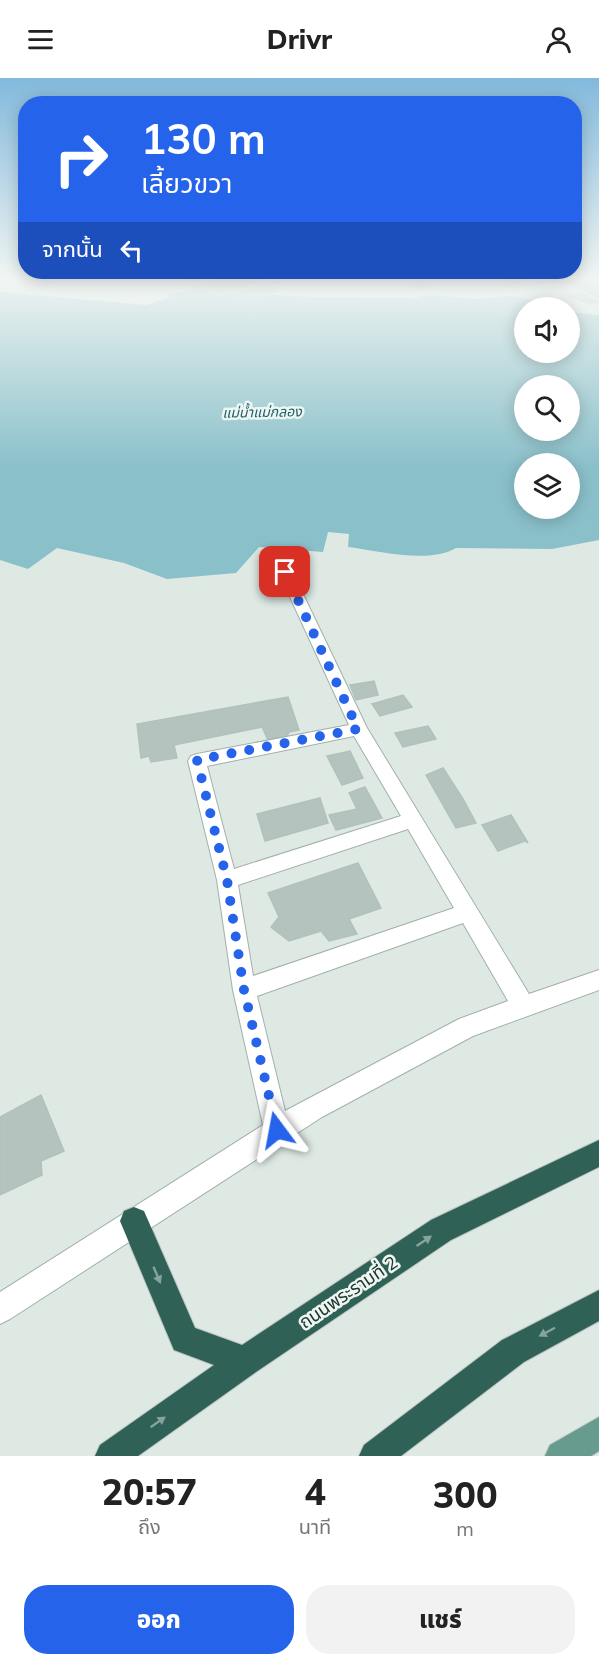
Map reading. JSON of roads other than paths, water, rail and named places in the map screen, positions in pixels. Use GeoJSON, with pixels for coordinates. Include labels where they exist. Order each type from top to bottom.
{"type":"FeatureCollection","features":[{"type":"Feature","properties":{"kind":"highway","name":"ถนนพระรามที่ 2"},"geometry":{"type":"LineString","coordinates":[[111,1456],[245,1361],[441,1230],[599,1153]]}},
{"type":"Feature","properties":{"kind":"highway"},"geometry":{"type":"LineString","coordinates":[[134,1221],[185,1339],[245,1361]]}},
{"type":"Feature","properties":{"kind":"highway"},"geometry":{"type":"LineString","coordinates":[[375,1456],[513,1351],[599,1305]]}},
{"type":"Feature","properties":{"kind":"main road"},"geometry":{"type":"LineString","coordinates":[[561,1456],[599,1433]]}},
{"type":"Feature","properties":{"kind":"street"},"geometry":{"type":"LineString","coordinates":[[285,572],[358,729],[524,1007]]}},
{"type":"Feature","properties":{"kind":"street"},"geometry":{"type":"LineString","coordinates":[[277,1130],[244,990],[227,880],[197,760],[358,729]]}},
{"type":"Feature","properties":{"kind":"street"},"geometry":{"type":"LineString","coordinates":[[227,880],[412,820]]}},
{"type":"Feature","properties":{"kind":"street"},"geometry":{"type":"LineString","coordinates":[[244,990],[468,912]]}},
{"type":"Feature","properties":{"kind":"street"},"geometry":{"type":"LineString","coordinates":[[0,1309],[313,1108],[468,1027],[599,980]]}},
{"type":"Feature","properties":{"kind":"water","name":"แม่น้ำแม่กลอง"},"geometry":{"type":"Polygon","coordinates":[[[0,339],[514,339],[514,363],[580,363],[580,339],[599,339],[599,540],[552,549],[456,548],[445,553],[418,556],[348,547],[349,534],[328,532],[323,552],[259,547],[236,573],[167,579],[124,563],[57,548],[28,569],[0,560],[0,339]]]}}]}
